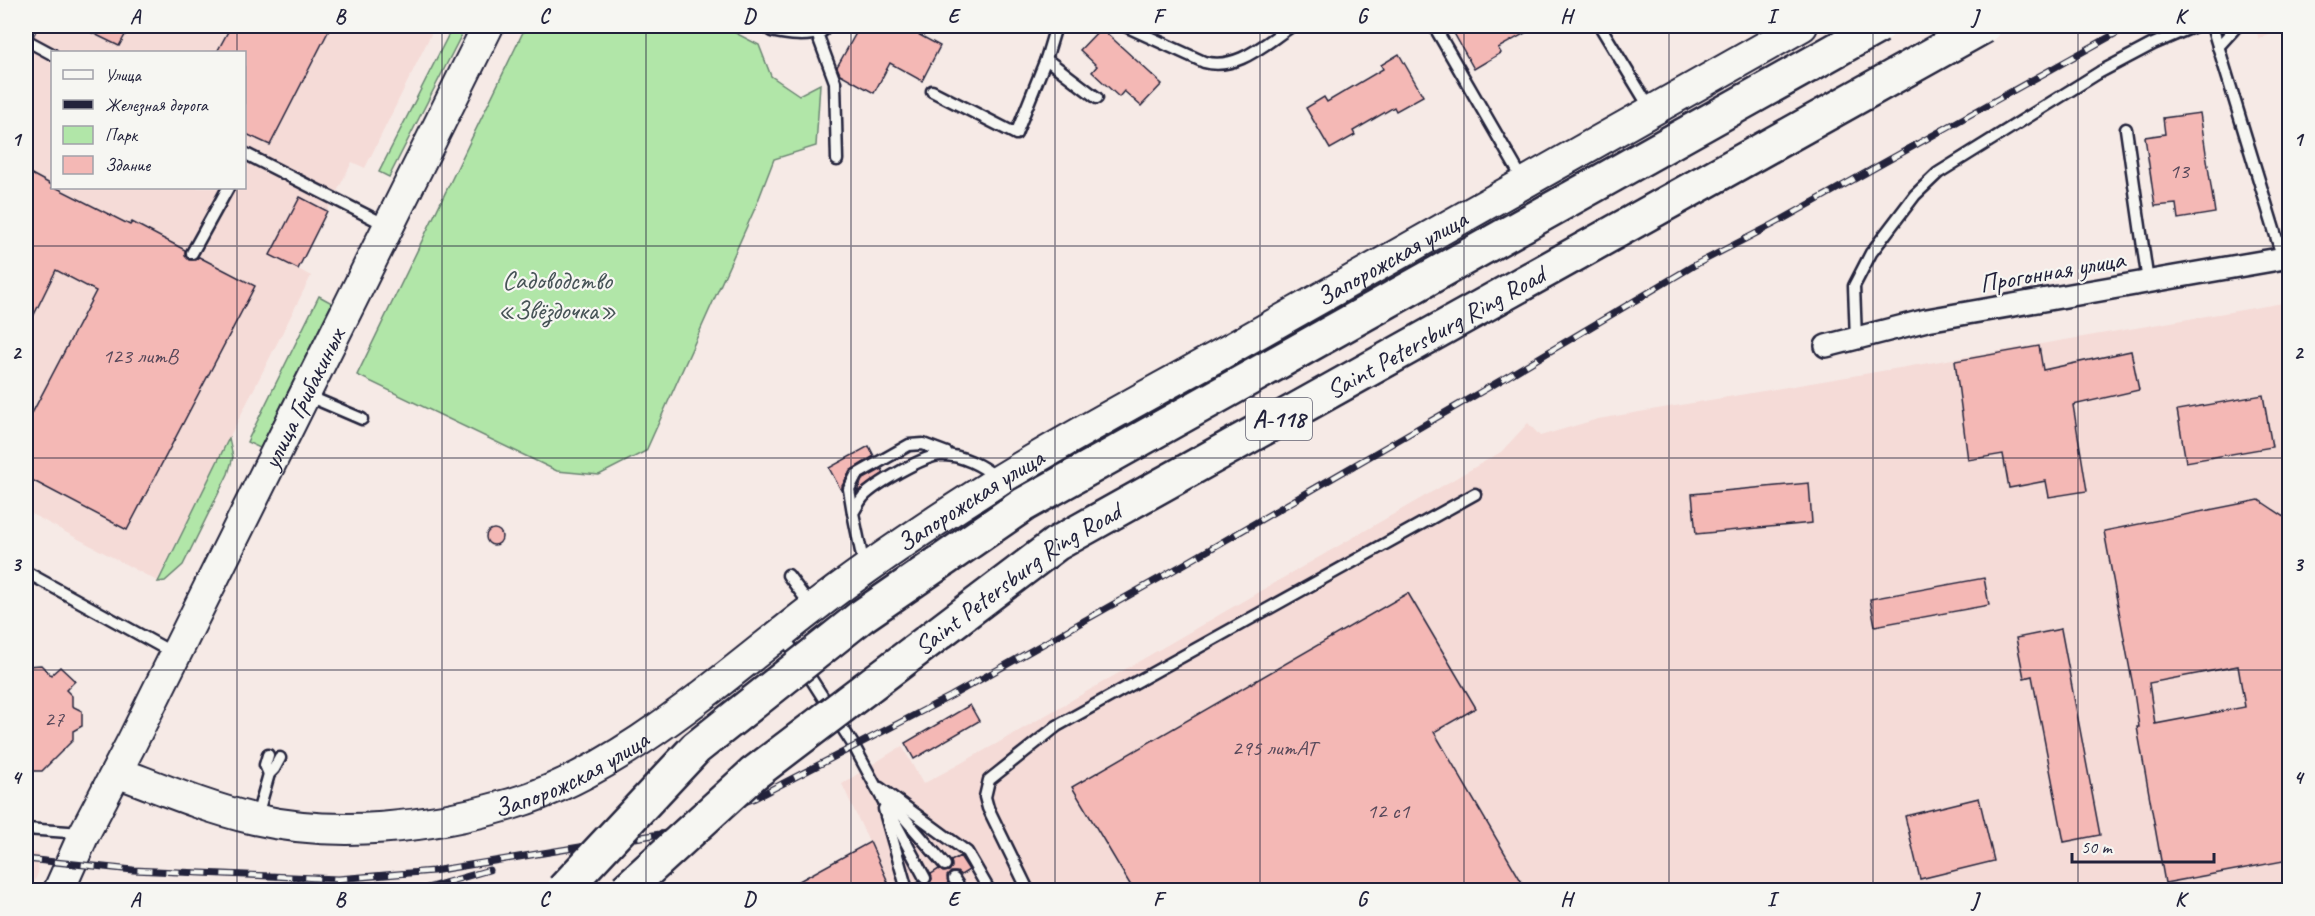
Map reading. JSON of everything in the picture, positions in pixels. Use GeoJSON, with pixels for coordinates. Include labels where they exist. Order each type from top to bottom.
{"type":"FeatureCollection","features":[{"type":"Feature","properties":{"kind":"highway","name":"Saint Petersburg Ring Road"},"geometry":{"type":"LineString","coordinates":[[563,891],[696,748],[862,616],[1023,505],[1879,26]]}},
{"type":"Feature","properties":{"kind":"highway","name":"Saint Petersburg Ring Road"},"geometry":{"type":"LineString","coordinates":[[626,891],[753,774],[1056,544],[1984,26]]}},
{"type":"Feature","properties":{"kind":"street","name":"улица Грибакиных"},"geometry":{"type":"LineString","coordinates":[[59,891],[84,834],[306,395],[488,26]]}},
{"type":"Feature","properties":{"kind":"street"},"geometry":{"type":"LineString","coordinates":[[774,26],[794,30],[817,27]]}},
{"type":"Feature","properties":{"kind":"street","name":"Запорожская улица"},"geometry":{"type":"LineString","coordinates":[[117,772],[204,804],[256,819],[314,828],[374,828],[425,823],[516,803],[564,784],[619,754],[657,729],[865,569],[1000,481],[1802,26]]}},
{"type":"Feature","properties":{"kind":"street","name":"Прогонная улица"},"geometry":{"type":"LineString","coordinates":[[1826,346],[1927,320],[2286,258]]}},
{"type":"Feature","properties":{"kind":"lane"},"geometry":{"type":"LineString","coordinates":[[932,91],[1016,134],[1046,59],[1056,26]]}},
{"type":"Feature","properties":{"kind":"lane"},"geometry":{"type":"LineString","coordinates":[[1125,26],[1204,62],[1217,65],[1240,60],[1292,26]]}},
{"type":"Feature","properties":{"kind":"lane"},"geometry":{"type":"LineString","coordinates":[[1434,26],[1524,183]]}},
{"type":"Feature","properties":{"kind":"lane"},"geometry":{"type":"LineString","coordinates":[[1856,339],[1854,286],[1867,261],[1915,195],[1938,173],[2100,72],[2153,44],[2195,26]]}},
{"type":"Feature","properties":{"kind":"lane"},"geometry":{"type":"LineString","coordinates":[[2212,26],[2286,258]]}},
{"type":"Feature","properties":{"kind":"lane"},"geometry":{"type":"LineString","coordinates":[[2218,47],[2237,26]]}},
{"type":"Feature","properties":{"kind":"lane"},"geometry":{"type":"LineString","coordinates":[[817,27],[835,82],[837,160]]}},
{"type":"Feature","properties":{"kind":"lane"},"geometry":{"type":"LineString","coordinates":[[1604,27],[1652,111]]}},
{"type":"Feature","properties":{"kind":"lane"},"geometry":{"type":"LineString","coordinates":[[26,40],[51,53]]}},
{"type":"Feature","properties":{"kind":"lane"},"geometry":{"type":"LineString","coordinates":[[1046,59],[1097,98]]}},
{"type":"Feature","properties":{"kind":"lane"},"geometry":{"type":"LineString","coordinates":[[2287,73],[2289,88]]}},
{"type":"Feature","properties":{"kind":"lane"},"geometry":{"type":"LineString","coordinates":[[2126,129],[2148,282]]}},
{"type":"Feature","properties":{"kind":"lane"},"geometry":{"type":"LineString","coordinates":[[246,155],[389,227]]}},
{"type":"Feature","properties":{"kind":"lane"},"geometry":{"type":"LineString","coordinates":[[192,253],[227,189]]}},
{"type":"Feature","properties":{"kind":"lane"},"geometry":{"type":"LineString","coordinates":[[306,395],[362,419]]}},
{"type":"Feature","properties":{"kind":"lane"},"geometry":{"type":"LineString","coordinates":[[865,569],[849,489],[856,475],[909,445],[923,444],[986,468],[1000,481]]}},
{"type":"Feature","properties":{"kind":"lane"},"geometry":{"type":"LineString","coordinates":[[853,513],[861,499],[874,488],[919,462],[940,454],[960,458]]}},
{"type":"Feature","properties":{"kind":"lane"},"geometry":{"type":"LineString","coordinates":[[1028,891],[988,808],[985,797],[989,780],[1057,726],[1475,494]]}},
{"type":"Feature","properties":{"kind":"lane"},"geometry":{"type":"LineString","coordinates":[[26,572],[175,654]]}},
{"type":"Feature","properties":{"kind":"lane"},"geometry":{"type":"LineString","coordinates":[[788,575],[813,608]]}},
{"type":"Feature","properties":{"kind":"lane"},"geometry":{"type":"LineString","coordinates":[[782,632],[877,786],[925,878]]}},
{"type":"Feature","properties":{"kind":"lane"},"geometry":{"type":"LineString","coordinates":[[268,755],[265,765],[269,774]]}},
{"type":"Feature","properties":{"kind":"lane"},"geometry":{"type":"LineString","coordinates":[[256,819],[269,774],[280,758]]}},
{"type":"Feature","properties":{"kind":"lane"},"geometry":{"type":"LineString","coordinates":[[877,786],[945,865]]}},
{"type":"Feature","properties":{"kind":"lane"},"geometry":{"type":"LineString","coordinates":[[877,786],[907,891]]}},
{"type":"Feature","properties":{"kind":"lane"},"geometry":{"type":"LineString","coordinates":[[877,786],[967,852],[988,891]]}},
{"type":"Feature","properties":{"kind":"lane"},"geometry":{"type":"LineString","coordinates":[[26,829],[84,834]]}},
{"type":"Feature","properties":{"kind":"lane"},"geometry":{"type":"LineString","coordinates":[[954,879],[961,891]]}},
{"type":"Feature","properties":{"kind":"shaded area"},"geometry":{"type":"Polygon","coordinates":[[[26,26],[435,26],[365,168],[352,162],[298,269],[311,276],[157,581],[26,511],[26,26]]]}},
{"type":"Feature","properties":{"kind":"shaded area"},"geometry":{"type":"Polygon","coordinates":[[[2254,26],[2289,26],[2290,27],[2259,39],[2254,26]]]}},
{"type":"Feature","properties":{"kind":"shaded area"},"geometry":{"type":"Polygon","coordinates":[[[2289,302],[2289,890],[781,890],[869,842],[842,784],[881,759],[902,746],[923,784],[1501,452],[1528,423],[1540,436],[1598,419],[2289,302]]]}},
{"type":"Feature","properties":{"kind":"shaded area"},"geometry":{"type":"Polygon","coordinates":[[[26,851],[39,854],[38,873],[31,890],[26,890],[26,851]]]}},
{"type":"Feature","properties":{"kind":"green space"},"geometry":{"type":"Polygon","coordinates":[[[453,26],[466,26],[389,177],[379,172],[453,26]]]}},
{"type":"Feature","properties":{"kind":"green space","name":"Садоводство «Звёздочка»"},"geometry":{"type":"Polygon","coordinates":[[[526,26],[722,26],[759,45],[771,76],[799,95],[820,84],[816,146],[774,159],[756,206],[646,451],[599,475],[557,471],[357,375],[526,26]]]}},
{"type":"Feature","properties":{"kind":"green space"},"geometry":{"type":"Polygon","coordinates":[[[319,296],[332,303],[260,448],[247,442],[319,296]]]}},
{"type":"Feature","properties":{"kind":"green space"},"geometry":{"type":"Polygon","coordinates":[[[229,438],[233,457],[228,474],[183,565],[165,581],[158,582],[229,438]]]}},
{"type":"Feature","properties":{"kind":"building"},"geometry":{"type":"Polygon","coordinates":[[[78,26],[130,26],[119,46],[78,26]]]}},
{"type":"Feature","properties":{"kind":"building"},"geometry":{"type":"Polygon","coordinates":[[[231,26],[331,26],[270,145],[246,134],[246,51],[218,51],[231,26]]]}},
{"type":"Feature","properties":{"kind":"building"},"geometry":{"type":"Polygon","coordinates":[[[860,26],[903,26],[940,46],[922,81],[890,63],[874,93],[840,74],[837,67],[860,26]]]}},
{"type":"Feature","properties":{"kind":"building"},"geometry":{"type":"Polygon","coordinates":[[[1450,26],[1538,26],[1498,48],[1501,53],[1474,69],[1450,26]]]}},
{"type":"Feature","properties":{"kind":"building"},"geometry":{"type":"Polygon","coordinates":[[[1101,28],[1162,84],[1141,106],[1124,91],[1119,97],[1092,72],[1097,66],[1080,50],[1101,28]]]}},
{"type":"Feature","properties":{"kind":"building"},"geometry":{"type":"Polygon","coordinates":[[[1399,54],[1423,96],[1396,111],[1394,107],[1353,131],[1355,135],[1330,149],[1306,108],[1324,97],[1327,102],[1383,69],[1381,65],[1399,54]]]}},
{"type":"Feature","properties":{"kind":"building"},"geometry":{"type":"Polygon","coordinates":[[[2200,113],[2215,213],[2178,219],[2176,204],[2155,206],[2145,137],[2165,134],[2163,118],[2200,113]]]}},
{"type":"Feature","properties":{"kind":"building"},"geometry":{"type":"Polygon","coordinates":[[[26,171],[51,184],[51,189],[59,189],[130,225],[132,222],[185,250],[185,256],[189,260],[199,257],[255,286],[127,530],[26,477],[26,425],[96,291],[56,270],[26,331],[26,171]]]}},
{"type":"Feature","properties":{"kind":"building"},"geometry":{"type":"Polygon","coordinates":[[[300,197],[327,211],[298,269],[270,255],[300,197]]]}},
{"type":"Feature","properties":{"kind":"building"},"geometry":{"type":"Polygon","coordinates":[[[2039,346],[2043,370],[2131,351],[2139,390],[2073,405],[2087,491],[2049,497],[2046,481],[2009,488],[2003,454],[1968,460],[1955,361],[2039,346]]]}},
{"type":"Feature","properties":{"kind":"building"},"geometry":{"type":"Polygon","coordinates":[[[2263,395],[2272,447],[2186,462],[2177,410],[2263,395]]]}},
{"type":"Feature","properties":{"kind":"building"},"geometry":{"type":"Polygon","coordinates":[[[869,446],[874,456],[850,471],[842,486],[842,492],[829,468],[869,446]]]}},
{"type":"Feature","properties":{"kind":"building"},"geometry":{"type":"Polygon","coordinates":[[[882,469],[884,473],[857,492],[862,480],[882,469]]]}},
{"type":"Feature","properties":{"kind":"building"},"geometry":{"type":"Polygon","coordinates":[[[1809,483],[1812,523],[1696,534],[1692,494],[1809,483]]]}},
{"type":"Feature","properties":{"kind":"building"},"geometry":{"type":"Polygon","coordinates":[[[2259,500],[2289,520],[2289,860],[2165,883],[2137,727],[2139,727],[2133,686],[2104,531],[2259,500]],[[2238,666],[2149,683],[2155,724],[2245,707],[2238,666]]]}},
{"type":"Feature","properties":{"kind":"building"},"geometry":{"type":"Polygon","coordinates":[[[494,529],[502,537],[494,545],[486,537],[494,529]]]}},
{"type":"Feature","properties":{"kind":"building"},"geometry":{"type":"Polygon","coordinates":[[[1984,578],[1989,605],[1875,626],[1870,599],[1984,578]]]}},
{"type":"Feature","properties":{"kind":"building"},"geometry":{"type":"Polygon","coordinates":[[[1408,593],[1476,708],[1434,732],[1527,891],[1134,891],[1072,787],[1408,593]]]}},
{"type":"Feature","properties":{"kind":"building"},"geometry":{"type":"Polygon","coordinates":[[[2061,629],[2100,835],[2064,842],[2032,676],[2024,678],[2016,638],[2061,629]]]}},
{"type":"Feature","properties":{"kind":"building"},"geometry":{"type":"Polygon","coordinates":[[[41,665],[51,675],[60,667],[75,681],[66,690],[72,696],[72,706],[82,711],[82,726],[73,731],[73,740],[42,771],[26,771],[26,666],[41,665]]]}},
{"type":"Feature","properties":{"kind":"building"},"geometry":{"type":"Polygon","coordinates":[[[970,705],[979,721],[914,759],[905,743],[970,705]]]}},
{"type":"Feature","properties":{"kind":"building"},"geometry":{"type":"Polygon","coordinates":[[[1979,798],[1994,861],[1920,879],[1905,816],[1979,798]]]}},
{"type":"Feature","properties":{"kind":"building"},"geometry":{"type":"Polygon","coordinates":[[[870,842],[888,882],[873,891],[781,891],[870,842]]]}},
{"type":"Feature","properties":{"kind":"building"},"geometry":{"type":"Polygon","coordinates":[[[960,856],[969,870],[961,875],[951,872],[947,876],[948,883],[937,891],[914,891],[913,885],[919,882],[924,885],[929,884],[932,879],[931,874],[939,869],[943,872],[949,871],[952,867],[951,861],[960,856]]]}},
{"type":"Feature","properties":{"kind":"railway"},"geometry":{"type":"LineString","coordinates":[[28,41],[35,26]]}},
{"type":"Feature","properties":{"kind":"railway"},"geometry":{"type":"LineString","coordinates":[[26,859],[133,870],[338,879],[433,871],[666,833],[755,798],[951,696],[1181,566],[1693,266],[1774,224],[2129,26]]}},
{"type":"Feature","properties":{"kind":"railway"},"geometry":{"type":"LineString","coordinates":[[420,890],[489,870]]}}]}
